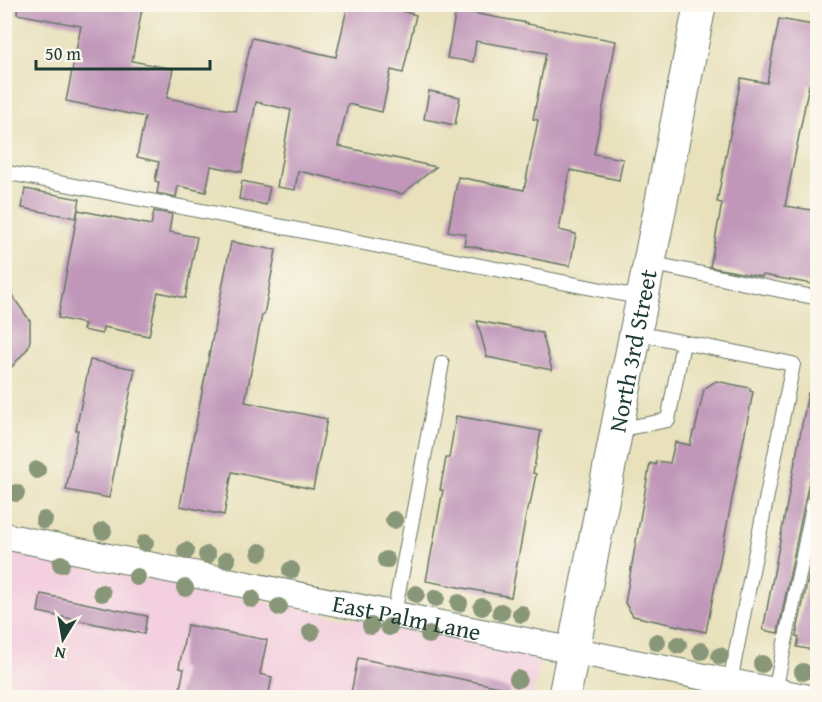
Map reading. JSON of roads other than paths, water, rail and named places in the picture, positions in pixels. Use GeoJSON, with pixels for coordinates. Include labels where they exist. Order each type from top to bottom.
{"type":"FeatureCollection","features":[{"type":"Feature","properties":{"kind":"street","name":"North 3rd Street"},"geometry":{"type":"LineString","coordinates":[[564,698],[700,4]]}},
{"type":"Feature","properties":{"kind":"street","name":"East Palm Lane"},"geometry":{"type":"LineString","coordinates":[[4,536],[809,698]]}},
{"type":"Feature","properties":{"kind":"lane"},"geometry":{"type":"LineString","coordinates":[[4,172],[643,298]]}},
{"type":"Feature","properties":{"kind":"lane"},"geometry":{"type":"LineString","coordinates":[[649,263],[818,298]]}},
{"type":"Feature","properties":{"kind":"lane"},"geometry":{"type":"LineString","coordinates":[[636,333],[793,364],[729,682]]}},
{"type":"Feature","properties":{"kind":"lane"},"geometry":{"type":"LineString","coordinates":[[616,430],[668,420],[683,343]]}},
{"type":"Feature","properties":{"kind":"lane"},"geometry":{"type":"LineString","coordinates":[[394,614],[442,363]]}},
{"type":"Feature","properties":{"kind":"lane"},"geometry":{"type":"LineString","coordinates":[[775,691],[818,483]]}}]}
